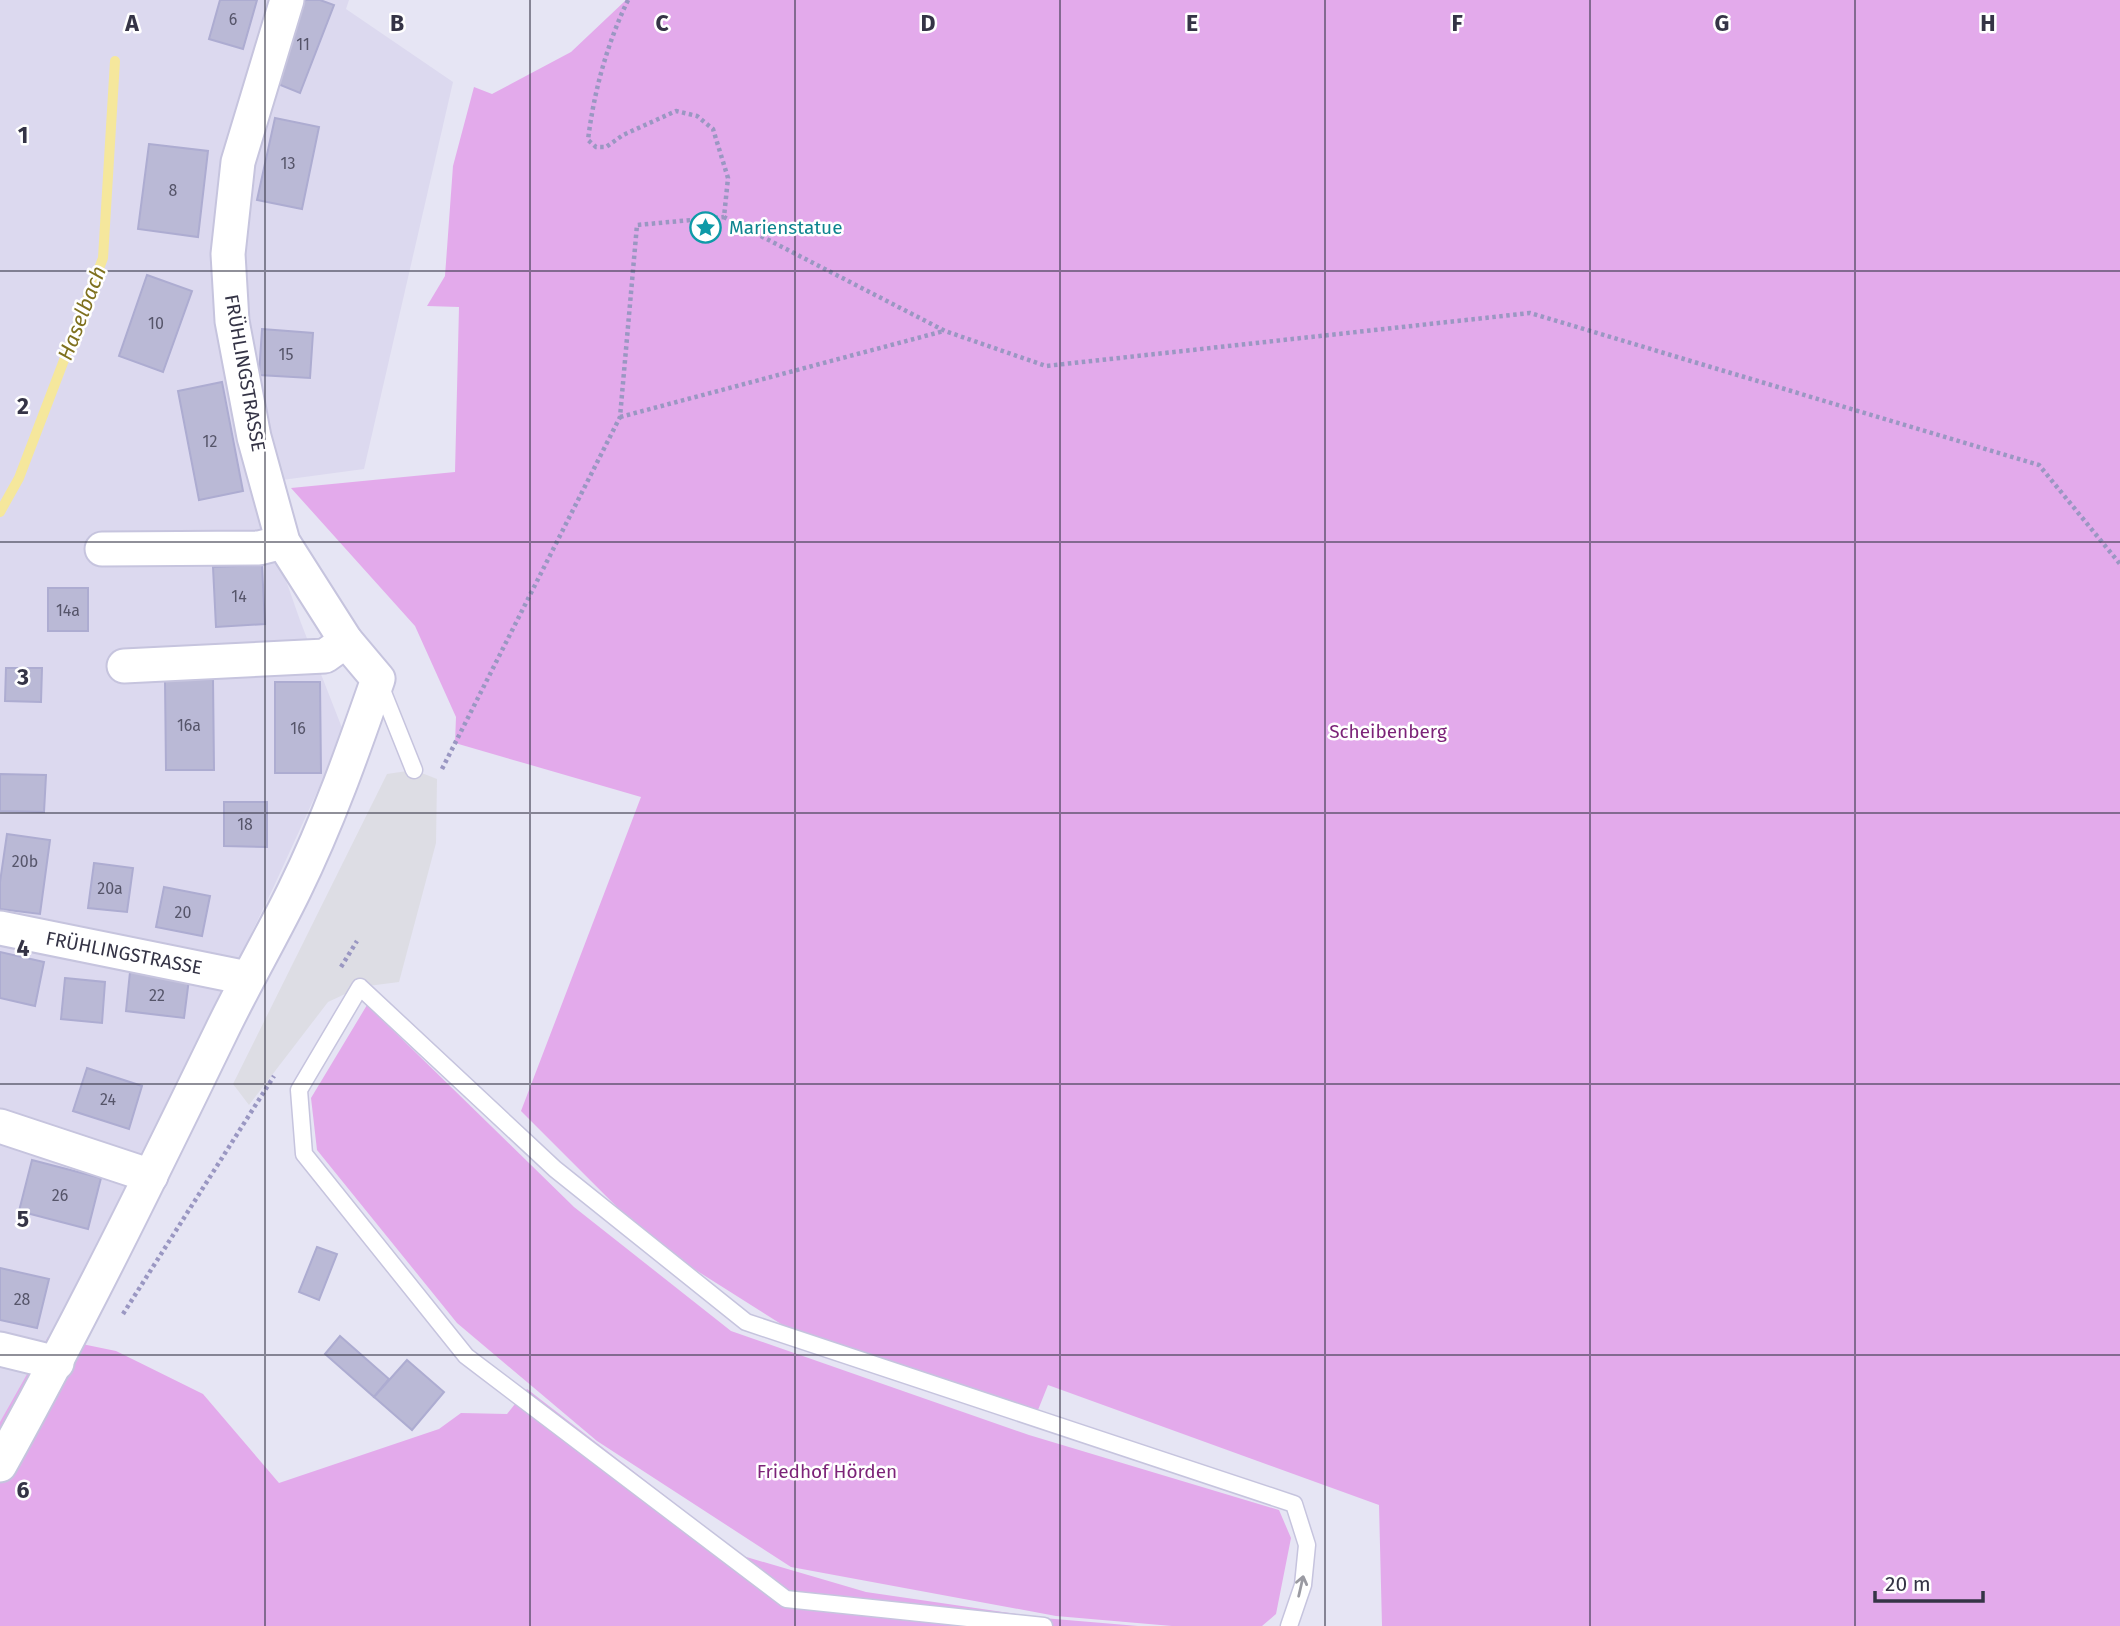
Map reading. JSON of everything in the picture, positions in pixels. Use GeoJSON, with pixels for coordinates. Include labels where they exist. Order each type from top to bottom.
{"type":"FeatureCollection","features":[{"type":"Feature","properties":{"kind":"street","name":"FRÜHLINGSTRASSE"},"geometry":{"type":"LineString","coordinates":[[287,0],[238,162],[228,254],[232,321],[252,424],[283,542],[346,640],[377,679]]}},
{"type":"Feature","properties":{"kind":"street"},"geometry":{"type":"LineString","coordinates":[[102,549],[259,548],[283,542]]}},
{"type":"Feature","properties":{"kind":"street"},"geometry":{"type":"LineString","coordinates":[[124,666],[325,656],[346,640]]}},
{"type":"Feature","properties":{"kind":"street"},"geometry":{"type":"LineString","coordinates":[[0,1465],[57,1363],[247,978],[294,890],[342,784],[377,679]]}},
{"type":"Feature","properties":{"kind":"street","name":"FRÜHLINGSTRASSE"},"geometry":{"type":"LineString","coordinates":[[0,928],[247,978]]}},
{"type":"Feature","properties":{"kind":"street"},"geometry":{"type":"LineString","coordinates":[[0,1126],[151,1176]]}},
{"type":"Feature","properties":{"kind":"street"},"geometry":{"type":"LineString","coordinates":[[0,1349],[57,1363]]}},
{"type":"Feature","properties":{"kind":"lane"},"geometry":{"type":"LineString","coordinates":[[377,679],[414,770]]}},
{"type":"Feature","properties":{"kind":"lane"},"geometry":{"type":"LineString","coordinates":[[1044,1626],[786,1599],[466,1356],[304,1154],[299,1090],[360,987],[555,1169],[746,1322],[1294,1504],[1307,1545],[1303,1585],[1289,1626]]}},
{"type":"Feature","properties":{"kind":"path"},"geometry":{"type":"LineString","coordinates":[[628,0],[613,32],[592,107],[588,140],[596,147],[606,146],[676,111],[697,116],[713,129],[728,178],[724,217]]}},
{"type":"Feature","properties":{"kind":"path"},"geometry":{"type":"LineString","coordinates":[[437,779],[620,417],[637,225],[724,217],[945,331],[1046,366],[1530,313],[2039,465],[2120,564]]}},
{"type":"Feature","properties":{"kind":"path"},"geometry":{"type":"LineString","coordinates":[[620,417],[945,331]]}},
{"type":"Feature","properties":{"kind":"path"},"geometry":{"type":"LineString","coordinates":[[335,976],[357,941]]}},
{"type":"Feature","properties":{"kind":"path"},"geometry":{"type":"LineString","coordinates":[[80,1317],[112,1332],[278,1069]]}},
{"type":"Feature","properties":{"kind":"shaded area"},"geometry":{"type":"Polygon","coordinates":[[[0,0],[349,0],[346,9],[453,82],[364,469],[252,484],[301,623],[344,733],[129,1188],[0,1432],[0,0]]]}},
{"type":"Feature","properties":{"kind":"shaded area"},"geometry":{"type":"Polygon","coordinates":[[[414,770],[437,779],[436,843],[399,982],[360,987],[328,1002],[249,1105],[233,1084],[387,774],[414,770]]]}},
{"type":"Feature","properties":{"kind":"green space","name":"Scheibenberg"},"geometry":{"type":"Polygon","coordinates":[[[626,0],[2120,0],[2120,1626],[1382,1626],[1379,1505],[1048,1385],[1032,1425],[811,1343],[653,1243],[521,1111],[641,797],[455,743],[456,717],[415,626],[291,488],[455,472],[459,307],[427,306],[445,276],[453,166],[474,87],[492,94],[571,52],[626,0]]]}},
{"type":"Feature","properties":{"kind":"green space","name":"Friedhof Hörden"},"geometry":{"type":"Polygon","coordinates":[[[367,1005],[574,1207],[731,1331],[1029,1435],[1279,1510],[1291,1538],[1276,1614],[1262,1626],[1172,1626],[1056,1616],[791,1567],[597,1441],[457,1323],[317,1150],[311,1098],[367,1005]]]}},
{"type":"Feature","properties":{"kind":"green space"},"geometry":{"type":"Polygon","coordinates":[[[48,1337],[116,1351],[203,1394],[279,1483],[439,1429],[461,1413],[507,1414],[527,1389],[743,1556],[866,1592],[1043,1618],[1138,1626],[0,1626],[0,1422],[48,1337]]]}},
{"type":"Feature","properties":{"kind":"building"},"geometry":{"type":"Polygon","coordinates":[[[220,0],[257,0],[243,49],[209,39],[220,0]]]}},
{"type":"Feature","properties":{"kind":"building"},"geometry":{"type":"Polygon","coordinates":[[[305,0],[320,0],[334,5],[300,93],[273,82],[305,0]]]}},
{"type":"Feature","properties":{"kind":"building"},"geometry":{"type":"Polygon","coordinates":[[[275,118],[319,127],[302,209],[257,200],[275,118]]]}},
{"type":"Feature","properties":{"kind":"building"},"geometry":{"type":"Polygon","coordinates":[[[149,144],[208,151],[198,237],[138,229],[149,144]]]}},
{"type":"Feature","properties":{"kind":"building"},"geometry":{"type":"Polygon","coordinates":[[[147,275],[192,291],[163,372],[119,356],[147,275]]]}},
{"type":"Feature","properties":{"kind":"building"},"geometry":{"type":"Polygon","coordinates":[[[262,329],[313,333],[310,378],[259,375],[262,329]]]}},
{"type":"Feature","properties":{"kind":"building"},"geometry":{"type":"Polygon","coordinates":[[[222,382],[243,491],[199,500],[178,391],[222,382]]]}},
{"type":"Feature","properties":{"kind":"building"},"geometry":{"type":"Polygon","coordinates":[[[262,565],[265,624],[216,627],[213,567],[262,565]]]}},
{"type":"Feature","properties":{"kind":"building"},"geometry":{"type":"Polygon","coordinates":[[[48,588],[88,588],[88,631],[48,631],[48,588]]]}},
{"type":"Feature","properties":{"kind":"building"},"geometry":{"type":"Polygon","coordinates":[[[6,668],[42,668],[41,702],[5,701],[6,668]]]}},
{"type":"Feature","properties":{"kind":"building"},"geometry":{"type":"Polygon","coordinates":[[[213,679],[214,770],[166,770],[165,680],[213,679]]]}},
{"type":"Feature","properties":{"kind":"building"},"geometry":{"type":"Polygon","coordinates":[[[275,682],[320,682],[321,773],[275,773],[275,682]]]}},
{"type":"Feature","properties":{"kind":"building"},"geometry":{"type":"Polygon","coordinates":[[[0,774],[46,775],[44,812],[0,811],[0,774]]]}},
{"type":"Feature","properties":{"kind":"building"},"geometry":{"type":"Polygon","coordinates":[[[224,802],[267,802],[267,847],[224,846],[224,802]]]}},
{"type":"Feature","properties":{"kind":"building"},"geometry":{"type":"Polygon","coordinates":[[[7,834],[50,840],[40,914],[0,909],[0,882],[7,834]]]}},
{"type":"Feature","properties":{"kind":"building"},"geometry":{"type":"Polygon","coordinates":[[[94,863],[133,868],[127,912],[88,908],[94,863]]]}},
{"type":"Feature","properties":{"kind":"building"},"geometry":{"type":"Polygon","coordinates":[[[164,887],[210,896],[202,936],[156,927],[164,887]]]}},
{"type":"Feature","properties":{"kind":"building"},"geometry":{"type":"Polygon","coordinates":[[[0,952],[44,962],[35,1006],[0,998],[0,952]]]}},
{"type":"Feature","properties":{"kind":"building"},"geometry":{"type":"Polygon","coordinates":[[[130,972],[189,979],[184,1018],[126,1011],[130,972]]]}},
{"type":"Feature","properties":{"kind":"building"},"geometry":{"type":"Polygon","coordinates":[[[65,978],[105,982],[102,1023],[61,1019],[65,978]]]}},
{"type":"Feature","properties":{"kind":"building"},"geometry":{"type":"Polygon","coordinates":[[[87,1068],[142,1086],[129,1129],[73,1111],[87,1068]]]}},
{"type":"Feature","properties":{"kind":"building"},"geometry":{"type":"Polygon","coordinates":[[[32,1160],[101,1178],[88,1229],[19,1211],[32,1160]]]}},
{"type":"Feature","properties":{"kind":"building"},"geometry":{"type":"Polygon","coordinates":[[[317,1247],[337,1254],[319,1300],[299,1292],[317,1247]]]}},
{"type":"Feature","properties":{"kind":"building"},"geometry":{"type":"Polygon","coordinates":[[[0,1268],[49,1279],[37,1328],[0,1320],[0,1268]]]}},
{"type":"Feature","properties":{"kind":"building"},"geometry":{"type":"Polygon","coordinates":[[[340,1336],[389,1379],[374,1397],[325,1354],[340,1336]]]}},
{"type":"Feature","properties":{"kind":"building"},"geometry":{"type":"Polygon","coordinates":[[[407,1360],[444,1392],[412,1430],[374,1397],[407,1360]]]}},
{"type":"Feature","properties":{"kind":"waterway","name":"Haselbach"},"geometry":{"type":"LineString","coordinates":[[0,512],[19,478],[103,258],[115,61]]}},
{"type":"Feature","properties":{"kind":"place","name":"Marienstatue"},"geometry":{"type":"Point","coordinates":[706,227]}}]}
